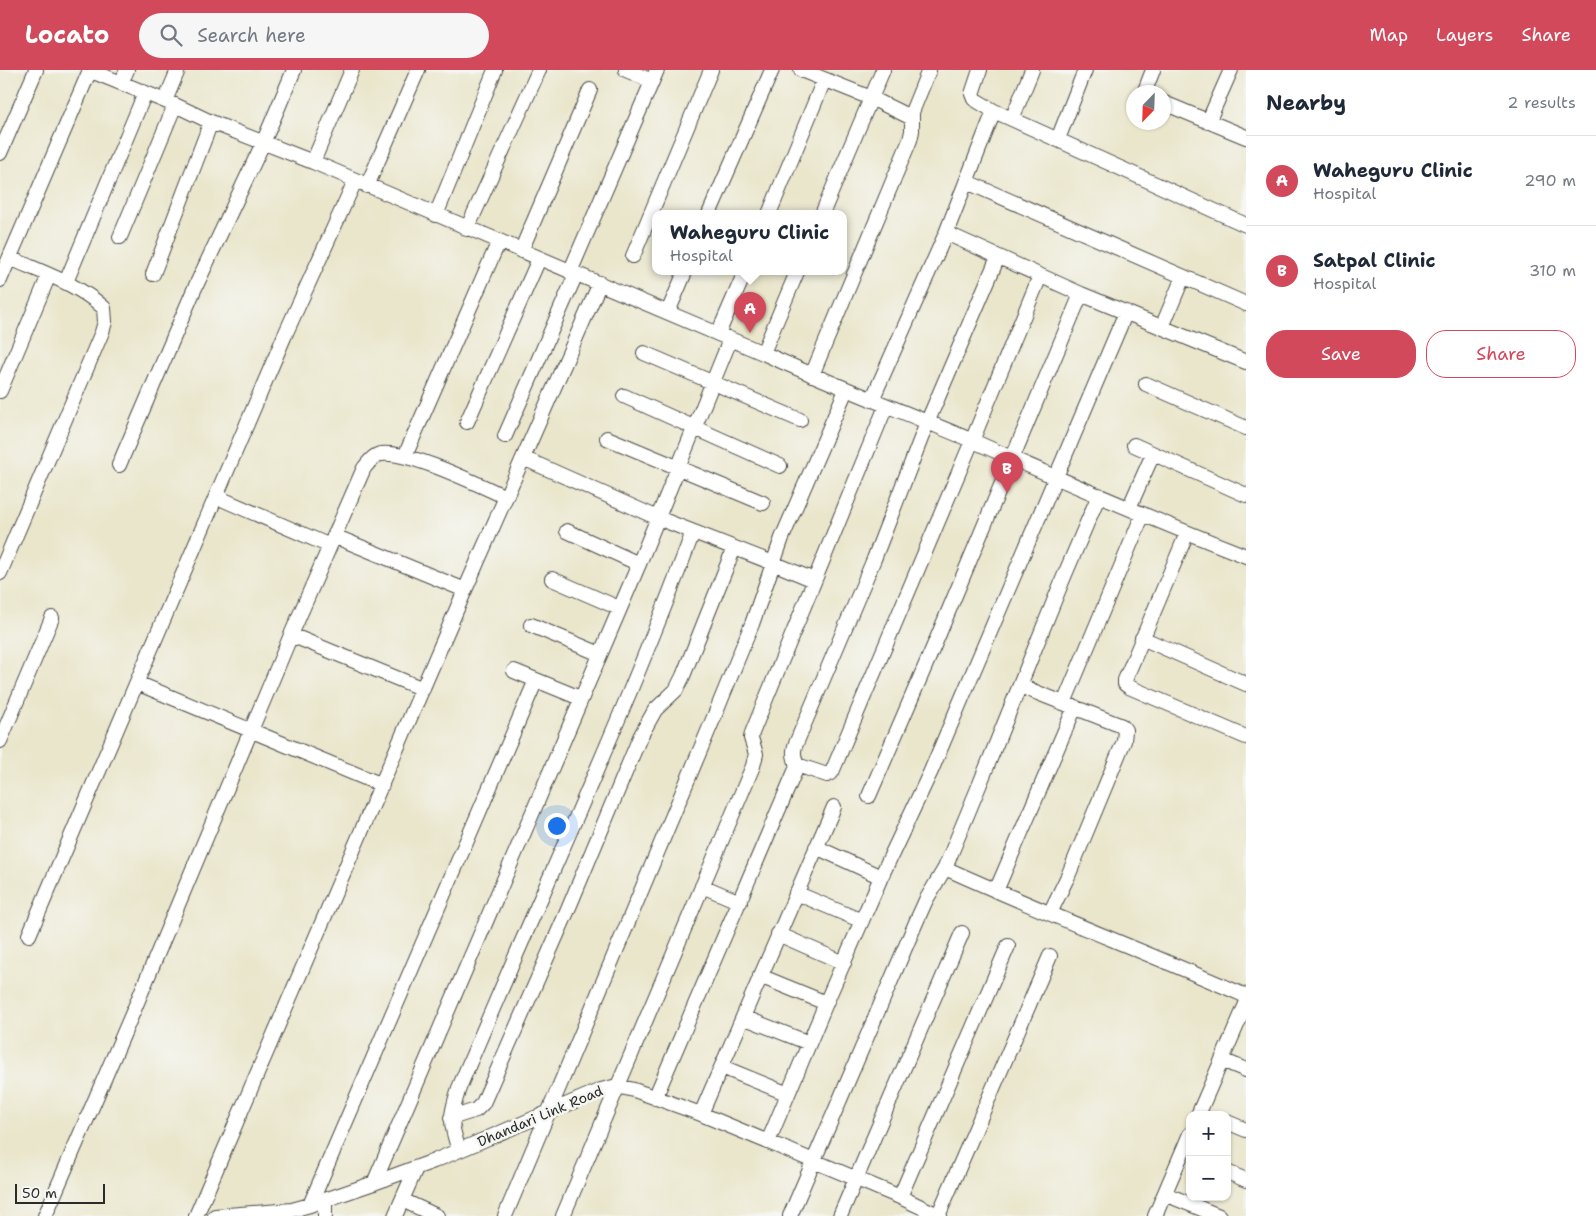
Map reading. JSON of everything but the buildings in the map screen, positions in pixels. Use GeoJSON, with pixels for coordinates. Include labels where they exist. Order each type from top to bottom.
{"type":"FeatureCollection","features":[{"type":"Feature","properties":{"kind":"street"},"geometry":{"type":"LineString","coordinates":[[0,153],[36,70]]}},
{"type":"Feature","properties":{"kind":"street"},"geometry":{"type":"LineString","coordinates":[[0,280],[89,70],[124,76],[145,93],[211,122],[313,162],[467,229],[763,352],[812,376],[1246,556]]}},
{"type":"Feature","properties":{"kind":"street"},"geometry":{"type":"LineString","coordinates":[[120,237],[170,104],[178,70]]}},
{"type":"Feature","properties":{"kind":"street"},"geometry":{"type":"LineString","coordinates":[[119,465],[193,292],[263,143],[294,70]]}},
{"type":"Feature","properties":{"kind":"street"},"geometry":{"type":"LineString","coordinates":[[313,162],[352,70]]}},
{"type":"Feature","properties":{"kind":"street"},"geometry":{"type":"LineString","coordinates":[[29,935],[284,337],[418,70]]}},
{"type":"Feature","properties":{"kind":"street"},"geometry":{"type":"LineString","coordinates":[[436,215],[495,70]]}},
{"type":"Feature","properties":{"kind":"street"},"geometry":{"type":"LineString","coordinates":[[467,229],[539,70]]}},
{"type":"Feature","properties":{"kind":"street"},"geometry":{"type":"LineString","coordinates":[[505,436],[654,76],[626,70]]}},
{"type":"Feature","properties":{"kind":"street"},"geometry":{"type":"LineString","coordinates":[[652,210],[711,70]]}},
{"type":"Feature","properties":{"kind":"street"},"geometry":{"type":"LineString","coordinates":[[711,210],[772,70]]}},
{"type":"Feature","properties":{"kind":"street"},"geometry":{"type":"LineString","coordinates":[[824,210],[883,70]]}},
{"type":"Feature","properties":{"kind":"street"},"geometry":{"type":"LineString","coordinates":[[812,376],[910,140],[914,105],[929,70]]}},
{"type":"Feature","properties":{"kind":"street"},"geometry":{"type":"LineString","coordinates":[[980,70],[972,94],[974,99],[994,111],[1245,223]]}},
{"type":"Feature","properties":{"kind":"street"},"geometry":{"type":"LineString","coordinates":[[1012,119],[1032,70]]}},
{"type":"Feature","properties":{"kind":"street"},"geometry":{"type":"LineString","coordinates":[[1058,139],[1085,70]]}},
{"type":"Feature","properties":{"kind":"street"},"geometry":{"type":"LineString","coordinates":[[1147,85],[1153,70]]}},
{"type":"Feature","properties":{"kind":"street"},"geometry":{"type":"LineString","coordinates":[[1208,122],[1231,70]]}},
{"type":"Feature","properties":{"kind":"street"},"geometry":{"type":"LineString","coordinates":[[770,210],[813,74],[871,98],[912,118]]}},
{"type":"Feature","properties":{"kind":"street"},"geometry":{"type":"LineString","coordinates":[[521,251],[590,90]]}},
{"type":"Feature","properties":{"kind":"street"},"geometry":{"type":"LineString","coordinates":[[66,282],[145,93]]}},
{"type":"Feature","properties":{"kind":"street"},"geometry":{"type":"LineString","coordinates":[[1171,106],[1246,137]]}},
{"type":"Feature","properties":{"kind":"street"},"geometry":{"type":"LineString","coordinates":[[872,400],[946,233],[994,111]]}},
{"type":"Feature","properties":{"kind":"street"},"geometry":{"type":"LineString","coordinates":[[153,274],[211,122]]}},
{"type":"Feature","properties":{"kind":"street"},"geometry":{"type":"LineString","coordinates":[[967,182],[1246,304]]}},
{"type":"Feature","properties":{"kind":"street"},"geometry":{"type":"LineString","coordinates":[[633,256],[652,211]]}},
{"type":"Feature","properties":{"kind":"street"},"geometry":{"type":"LineString","coordinates":[[946,233],[1081,294],[1246,362]]}},
{"type":"Feature","properties":{"kind":"street"},"geometry":{"type":"LineString","coordinates":[[405,456],[499,241]]}},
{"type":"Feature","properties":{"kind":"street"},"geometry":{"type":"LineString","coordinates":[[655,1098],[796,769],[797,765],[793,752],[794,746],[874,559],[927,423],[998,257]]}},
{"type":"Feature","properties":{"kind":"street"},"geometry":{"type":"LineString","coordinates":[[0,573],[4,555],[95,350],[105,322],[104,308],[95,299],[66,282],[10,258]]}},
{"type":"Feature","properties":{"kind":"street"},"geometry":{"type":"LineString","coordinates":[[468,422],[539,259]]}},
{"type":"Feature","properties":{"kind":"street"},"geometry":{"type":"LineString","coordinates":[[0,391],[49,275]]}},
{"type":"Feature","properties":{"kind":"street"},"geometry":{"type":"LineString","coordinates":[[668,312],[684,275]]}},
{"type":"Feature","properties":{"kind":"street"},"geometry":{"type":"LineString","coordinates":[[374,1183],[658,518],[712,382],[743,275]]}},
{"type":"Feature","properties":{"kind":"street"},"geometry":{"type":"LineString","coordinates":[[763,352],[796,275]]}},
{"type":"Feature","properties":{"kind":"street"},"geometry":{"type":"LineString","coordinates":[[797,765],[826,775],[832,772],[1040,276]]}},
{"type":"Feature","properties":{"kind":"street"},"geometry":{"type":"LineString","coordinates":[[1162,327],[1183,277]]}},
{"type":"Feature","properties":{"kind":"street"},"geometry":{"type":"LineString","coordinates":[[196,1216],[465,590],[600,283]]}},
{"type":"Feature","properties":{"kind":"street"},"geometry":{"type":"LineString","coordinates":[[870,796],[1013,460],[1081,294]]}},
{"type":"Feature","properties":{"kind":"street"},"geometry":{"type":"LineString","coordinates":[[768,1142],[881,877],[924,787],[1126,312]]}},
{"type":"Feature","properties":{"kind":"street"},"geometry":{"type":"LineString","coordinates":[[644,353],[800,420]]}},
{"type":"Feature","properties":{"kind":"street"},"geometry":{"type":"LineString","coordinates":[[1146,384],[1246,428]]}},
{"type":"Feature","properties":{"kind":"street"},"geometry":{"type":"LineString","coordinates":[[505,1216],[714,717],[752,624],[773,563],[846,390]]}},
{"type":"Feature","properties":{"kind":"street"},"geometry":{"type":"LineString","coordinates":[[624,396],[780,466]]}},
{"type":"Feature","properties":{"kind":"street"},"geometry":{"type":"LineString","coordinates":[[563,1216],[754,766],[756,754],[751,738],[752,733],[886,406]]}},
{"type":"Feature","properties":{"kind":"street"},"geometry":{"type":"LineString","coordinates":[[607,438],[763,503]]}},
{"type":"Feature","properties":{"kind":"street"},"geometry":{"type":"LineString","coordinates":[[1134,445],[1246,495]]}},
{"type":"Feature","properties":{"kind":"street"},"geometry":{"type":"LineString","coordinates":[[45,1216],[134,1012],[291,635],[364,468],[372,458],[380,454],[405,456],[506,497]]}},
{"type":"Feature","properties":{"kind":"street"},"geometry":{"type":"LineString","coordinates":[[1128,508],[1153,454]]}},
{"type":"Feature","properties":{"kind":"street"},"geometry":{"type":"LineString","coordinates":[[523,458],[658,518],[814,580]]}},
{"type":"Feature","properties":{"kind":"street"},"geometry":{"type":"LineString","coordinates":[[790,1216],[916,920],[945,868],[1099,495]]}},
{"type":"Feature","properties":{"kind":"street"},"geometry":{"type":"LineString","coordinates":[[216,497],[465,590]]}},
{"type":"Feature","properties":{"kind":"street"},"geometry":{"type":"LineString","coordinates":[[996,891],[1143,514]]}},
{"type":"Feature","properties":{"kind":"street"},"geometry":{"type":"LineString","coordinates":[[568,531],[638,564]]}},
{"type":"Feature","properties":{"kind":"street"},"geometry":{"type":"LineString","coordinates":[[459,1150],[451,1118],[463,1079],[605,750],[671,591],[693,532]]}},
{"type":"Feature","properties":{"kind":"street"},"geometry":{"type":"LineString","coordinates":[[1187,533],[1142,638],[1125,684],[1246,737]]}},
{"type":"Feature","properties":{"kind":"street"},"geometry":{"type":"LineString","coordinates":[[451,1118],[476,1110],[483,1103],[567,912],[640,737],[656,710],[676,690],[683,676],[734,548]]}},
{"type":"Feature","properties":{"kind":"street"},"geometry":{"type":"LineString","coordinates":[[552,579],[619,608]]}},
{"type":"Feature","properties":{"kind":"street"},"geometry":{"type":"LineString","coordinates":[[0,741],[52,618]]}},
{"type":"Feature","properties":{"kind":"street"},"geometry":{"type":"LineString","coordinates":[[531,625],[600,654]]}},
{"type":"Feature","properties":{"kind":"street"},"geometry":{"type":"LineString","coordinates":[[291,635],[423,689]]}},
{"type":"Feature","properties":{"kind":"street"},"geometry":{"type":"LineString","coordinates":[[1142,638],[1246,684]]}},
{"type":"Feature","properties":{"kind":"street"},"geometry":{"type":"LineString","coordinates":[[514,671],[580,698]]}},
{"type":"Feature","properties":{"kind":"street"},"geometry":{"type":"LineString","coordinates":[[310,1205],[536,680]]}},
{"type":"Feature","properties":{"kind":"street"},"geometry":{"type":"LineString","coordinates":[[137,683],[382,785]]}},
{"type":"Feature","properties":{"kind":"street"},"geometry":{"type":"LineString","coordinates":[[1020,686],[1122,726],[1126,735],[1050,913]]}},
{"type":"Feature","properties":{"kind":"street"},"geometry":{"type":"LineString","coordinates":[[701,1114],[834,807]]}},
{"type":"Feature","properties":{"kind":"street"},"geometry":{"type":"LineString","coordinates":[[816,847],[881,877]]}},
{"type":"Feature","properties":{"kind":"street"},"geometry":{"type":"LineString","coordinates":[[945,868],[1246,996]]}},
{"type":"Feature","properties":{"kind":"street"},"geometry":{"type":"LineString","coordinates":[[702,886],[740,902]]}},
{"type":"Feature","properties":{"kind":"street"},"geometry":{"type":"LineString","coordinates":[[796,893],[862,921]]}},
{"type":"Feature","properties":{"kind":"street"},"geometry":{"type":"LineString","coordinates":[[840,1216],[962,933]]}},
{"type":"Feature","properties":{"kind":"street"},"geometry":{"type":"LineString","coordinates":[[778,934],[844,963]]}},
{"type":"Feature","properties":{"kind":"street"},"geometry":{"type":"LineString","coordinates":[[900,1197],[1008,946]]}},
{"type":"Feature","properties":{"kind":"street"},"geometry":{"type":"LineString","coordinates":[[939,1216],[1050,956]]}},
{"type":"Feature","properties":{"kind":"street"},"geometry":{"type":"LineString","coordinates":[[760,976],[826,1003]]}},
{"type":"Feature","properties":{"kind":"street"},"geometry":{"type":"LineString","coordinates":[[1204,1111],[1222,1060],[1246,1004]]}},
{"type":"Feature","properties":{"kind":"street"},"geometry":{"type":"LineString","coordinates":[[743,1017],[809,1043]]}},
{"type":"Feature","properties":{"kind":"street"},"geometry":{"type":"LineString","coordinates":[[1222,1060],[1246,1070]]}},
{"type":"Feature","properties":{"kind":"street"},"geometry":{"type":"LineString","coordinates":[[722,1067],[788,1094]]}},
{"type":"Feature","properties":{"kind":"street","name":"Dhandari Link Road"},"geometry":{"type":"LineString","coordinates":[[215,1216],[271,1214],[310,1205],[416,1168],[601,1090],[617,1086],[634,1090],[701,1114],[900,1197],[939,1216]]}},
{"type":"Feature","properties":{"kind":"street"},"geometry":{"type":"LineString","coordinates":[[1231,1124],[1246,1130]]}},
{"type":"Feature","properties":{"kind":"street"},"geometry":{"type":"LineString","coordinates":[[1155,1216],[1186,1154]]}},
{"type":"Feature","properties":{"kind":"street"},"geometry":{"type":"LineString","coordinates":[[395,1216],[416,1168]]}},
{"type":"Feature","properties":{"kind":"street"},"geometry":{"type":"LineString","coordinates":[[1231,1174],[1246,1180]]}},
{"type":"Feature","properties":{"kind":"street"},"geometry":{"type":"LineString","coordinates":[[1165,1194],[1219,1216]]}},
{"type":"Feature","properties":{"kind":"street"},"geometry":{"type":"LineString","coordinates":[[325,1200],[325,1216]]}},
{"type":"Feature","properties":{"kind":"street"},"geometry":{"type":"LineString","coordinates":[[402,1200],[437,1216]]}},
{"type":"Feature","properties":{"kind":"place","name":"Waheguru Clinic"},"geometry":{"type":"Point","coordinates":[750,333]}},
{"type":"Feature","properties":{"kind":"place","name":"Satpal Clinic"},"geometry":{"type":"Point","coordinates":[1007,493]}}]}
